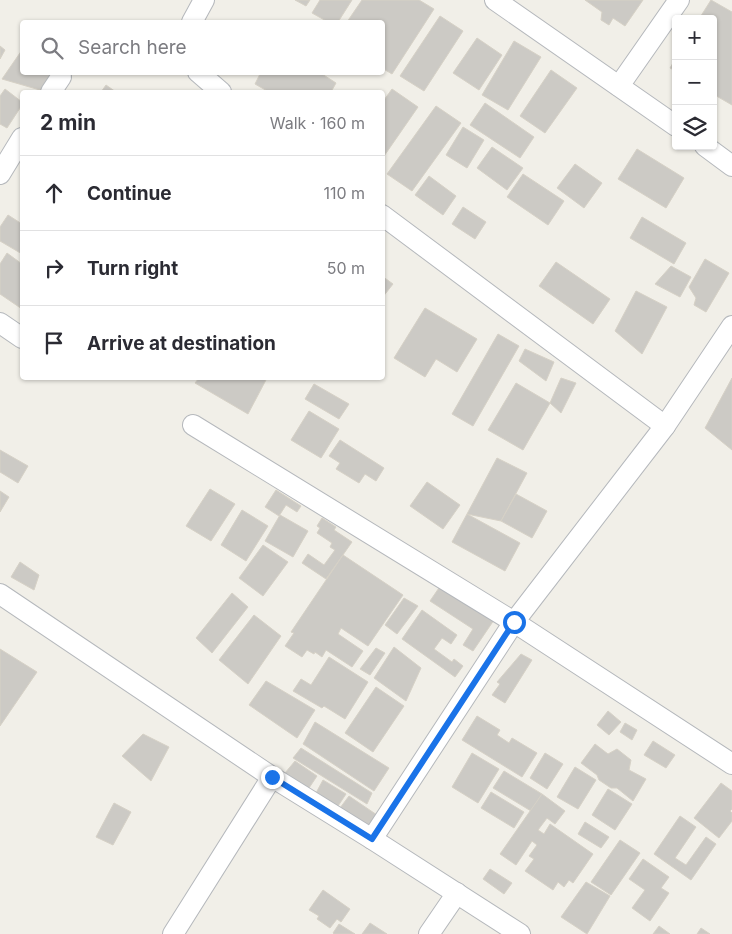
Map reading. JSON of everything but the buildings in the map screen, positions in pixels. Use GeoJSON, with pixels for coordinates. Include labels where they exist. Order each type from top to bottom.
{"type":"FeatureCollection","features":[{"type":"Feature","properties":{"kind":"street"},"geometry":{"type":"LineString","coordinates":[[193,20],[204,0]]}},
{"type":"Feature","properties":{"kind":"street"},"geometry":{"type":"LineString","coordinates":[[495,0],[672,123]]}},
{"type":"Feature","properties":{"kind":"street"},"geometry":{"type":"LineString","coordinates":[[619,86],[678,0]]}},
{"type":"Feature","properties":{"kind":"street"},"geometry":{"type":"LineString","coordinates":[[201,75],[219,90]]}},
{"type":"Feature","properties":{"kind":"street"},"geometry":{"type":"LineString","coordinates":[[0,174],[20,141]]}},
{"type":"Feature","properties":{"kind":"street"},"geometry":{"type":"LineString","coordinates":[[710,150],[732,166]]}},
{"type":"Feature","properties":{"kind":"street"},"geometry":{"type":"LineString","coordinates":[[385,217],[665,426]]}},
{"type":"Feature","properties":{"kind":"street"},"geometry":{"type":"LineString","coordinates":[[0,323],[20,337]]}},
{"type":"Feature","properties":{"kind":"street"},"geometry":{"type":"LineString","coordinates":[[372,839],[514,622],[665,426],[732,326]]}},
{"type":"Feature","properties":{"kind":"street"},"geometry":{"type":"LineString","coordinates":[[193,425],[514,622],[732,764]]}},
{"type":"Feature","properties":{"kind":"street"},"geometry":{"type":"LineString","coordinates":[[0,594],[272,777],[520,934]]}},
{"type":"Feature","properties":{"kind":"street"},"geometry":{"type":"LineString","coordinates":[[173,934],[272,777]]}},
{"type":"Feature","properties":{"kind":"street"},"geometry":{"type":"LineString","coordinates":[[430,934],[457,893]]}},
{"type":"Feature","properties":{"kind":"route"},"geometry":{"type":"LineString","coordinates":[[272,777],[372,839],[514,622]]}}]}
